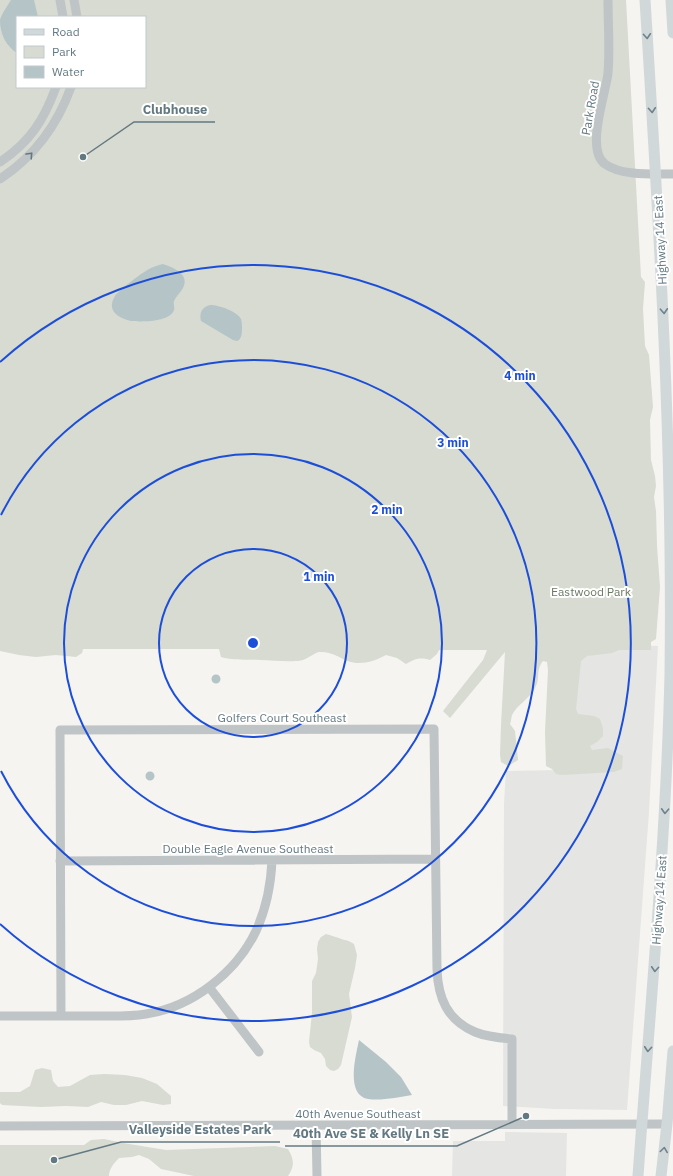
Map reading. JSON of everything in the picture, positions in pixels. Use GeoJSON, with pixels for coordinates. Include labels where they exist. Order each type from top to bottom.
{"type":"FeatureCollection","features":[{"type":"Feature","properties":{"kind":"main road","name":"Highway 14 East"},"geometry":{"type":"LineString","coordinates":[[638,1176],[655,968],[664,826],[670,673],[671,536],[665,340],[645,0]]}},
{"type":"Feature","properties":{"kind":"main road"},"geometry":{"type":"LineString","coordinates":[[671,0],[673,33]]}},
{"type":"Feature","properties":{"kind":"main road"},"geometry":{"type":"LineString","coordinates":[[661,1176],[673,1051]]}},
{"type":"Feature","properties":{"kind":"street"},"geometry":{"type":"LineString","coordinates":[[60,0],[64,16]]}},
{"type":"Feature","properties":{"kind":"street"},"geometry":{"type":"LineString","coordinates":[[74,0],[77,16]]}},
{"type":"Feature","properties":{"kind":"street","name":"Park Road"},"geometry":{"type":"LineString","coordinates":[[608,0],[608,74],[598,123],[596,142],[597,151],[604,164],[615,170],[634,173],[673,174]]}},
{"type":"Feature","properties":{"kind":"street"},"geometry":{"type":"LineString","coordinates":[[0,162],[20,147],[40,123],[56,88]]}},
{"type":"Feature","properties":{"kind":"street"},"geometry":{"type":"LineString","coordinates":[[0,179],[23,162],[42,141],[55,123],[64,106],[71,88]]}},
{"type":"Feature","properties":{"kind":"street","name":"Golfers Court Southeast"},"geometry":{"type":"LineString","coordinates":[[60,1016],[60,730],[434,729],[437,969],[439,989],[441,997],[451,1014],[458,1022],[468,1029],[486,1035],[512,1039],[512,1124]]}},
{"type":"Feature","properties":{"kind":"street","name":"Double Eagle Avenue Southeast"},"geometry":{"type":"LineString","coordinates":[[60,861],[436,859]]}},
{"type":"Feature","properties":{"kind":"street"},"geometry":{"type":"LineString","coordinates":[[0,1016],[127,1016],[156,1012],[182,1003],[209,986],[231,966],[249,943],[256,931],[267,900],[270,886],[272,860]]}},
{"type":"Feature","properties":{"kind":"street"},"geometry":{"type":"LineString","coordinates":[[209,986],[259,1052]]}},
{"type":"Feature","properties":{"kind":"street","name":"40th Avenue Southeast"},"geometry":{"type":"LineString","coordinates":[[0,1126],[667,1124]]}},
{"type":"Feature","properties":{"kind":"street"},"geometry":{"type":"LineString","coordinates":[[316,1126],[317,1176]]}},
{"type":"Feature","properties":{"kind":"shaded area"},"geometry":{"type":"Polygon","coordinates":[[[564,643],[658,646],[649,812],[627,1110],[555,1109],[503,1106],[504,803],[506,771],[560,770],[564,643]]]}},
{"type":"Feature","properties":{"kind":"shaded area"},"geometry":{"type":"Polygon","coordinates":[[[505,1132],[567,1133],[566,1176],[452,1176],[453,1141],[505,1141],[505,1132]]]}},
{"type":"Feature","properties":{"kind":"green space","name":"Eastwood Park"},"geometry":{"type":"Polygon","coordinates":[[[0,0],[626,0],[641,277],[645,282],[643,309],[645,346],[649,355],[653,407],[650,420],[651,460],[656,486],[654,497],[660,587],[656,639],[651,642],[651,650],[619,650],[612,653],[587,656],[581,661],[576,709],[578,714],[594,716],[600,719],[603,728],[603,736],[590,746],[592,750],[608,748],[623,756],[622,769],[614,772],[562,775],[556,774],[552,769],[546,766],[545,732],[548,670],[547,662],[543,661],[539,668],[538,681],[535,688],[514,711],[512,716],[510,724],[515,731],[518,760],[508,766],[501,762],[501,725],[505,652],[450,718],[443,711],[483,660],[487,650],[439,650],[430,660],[417,659],[406,664],[397,658],[386,655],[367,662],[357,663],[348,661],[331,653],[323,652],[319,652],[298,661],[236,659],[221,657],[219,649],[83,649],[82,653],[76,657],[56,655],[36,657],[0,651],[0,0]]]}},
{"type":"Feature","properties":{"kind":"green space"},"geometry":{"type":"Polygon","coordinates":[[[326,934],[354,944],[357,955],[349,994],[352,1017],[341,1065],[334,1071],[330,1070],[326,1066],[325,1059],[321,1053],[310,1047],[309,1042],[312,1013],[312,981],[316,973],[318,942],[321,937],[326,934]]]}},
{"type":"Feature","properties":{"kind":"green space"},"geometry":{"type":"Polygon","coordinates":[[[42,1068],[51,1070],[53,1081],[58,1087],[70,1086],[90,1075],[125,1075],[142,1078],[157,1084],[171,1096],[171,1104],[163,1105],[142,1101],[126,1105],[114,1105],[101,1102],[88,1107],[41,1107],[2,1105],[0,1103],[0,1092],[20,1092],[30,1086],[35,1070],[42,1068]]]}},
{"type":"Feature","properties":{"kind":"green space"},"geometry":{"type":"Polygon","coordinates":[[[104,1139],[166,1150],[275,1146],[288,1149],[292,1156],[293,1166],[288,1176],[194,1176],[161,1169],[149,1159],[139,1155],[119,1158],[111,1169],[109,1176],[0,1176],[0,1145],[84,1145],[91,1140],[104,1139]]]}},
{"type":"Feature","properties":{"kind":"water"},"geometry":{"type":"Polygon","coordinates":[[[11,0],[34,0],[38,16],[16,16],[16,52],[10,47],[2,35],[0,20],[11,0]]]}},
{"type":"Feature","properties":{"kind":"water"},"geometry":{"type":"Polygon","coordinates":[[[163,264],[180,272],[183,275],[185,283],[174,301],[174,310],[171,314],[162,319],[148,321],[131,321],[118,316],[113,310],[112,306],[115,296],[147,270],[163,264]]]}},
{"type":"Feature","properties":{"kind":"water"},"geometry":{"type":"Polygon","coordinates":[[[210,305],[227,309],[239,316],[241,319],[242,334],[239,340],[233,340],[201,321],[200,315],[202,311],[205,307],[210,305]]]}},
{"type":"Feature","properties":{"kind":"water"},"geometry":{"type":"Polygon","coordinates":[[[216,674],[221,679],[216,684],[211,679],[216,674]]]}},
{"type":"Feature","properties":{"kind":"water"},"geometry":{"type":"Polygon","coordinates":[[[148,772],[152,772],[154,776],[152,780],[148,780],[146,778],[146,774],[148,772]]]}},
{"type":"Feature","properties":{"kind":"water"},"geometry":{"type":"Polygon","coordinates":[[[359,1040],[386,1062],[401,1077],[412,1095],[379,1100],[368,1099],[361,1096],[356,1090],[354,1083],[354,1064],[359,1040]]]}},
{"type":"Feature","properties":{"kind":"place","name":"Clubhouse"},"geometry":{"type":"Point","coordinates":[83,157]}},
{"type":"Feature","properties":{"kind":"place","name":"40th Ave SE & Kelly Ln SE"},"geometry":{"type":"Point","coordinates":[526,1116]}},
{"type":"Feature","properties":{"kind":"place","name":"Valleyside Estates Park"},"geometry":{"type":"Point","coordinates":[54,1160]}}]}
